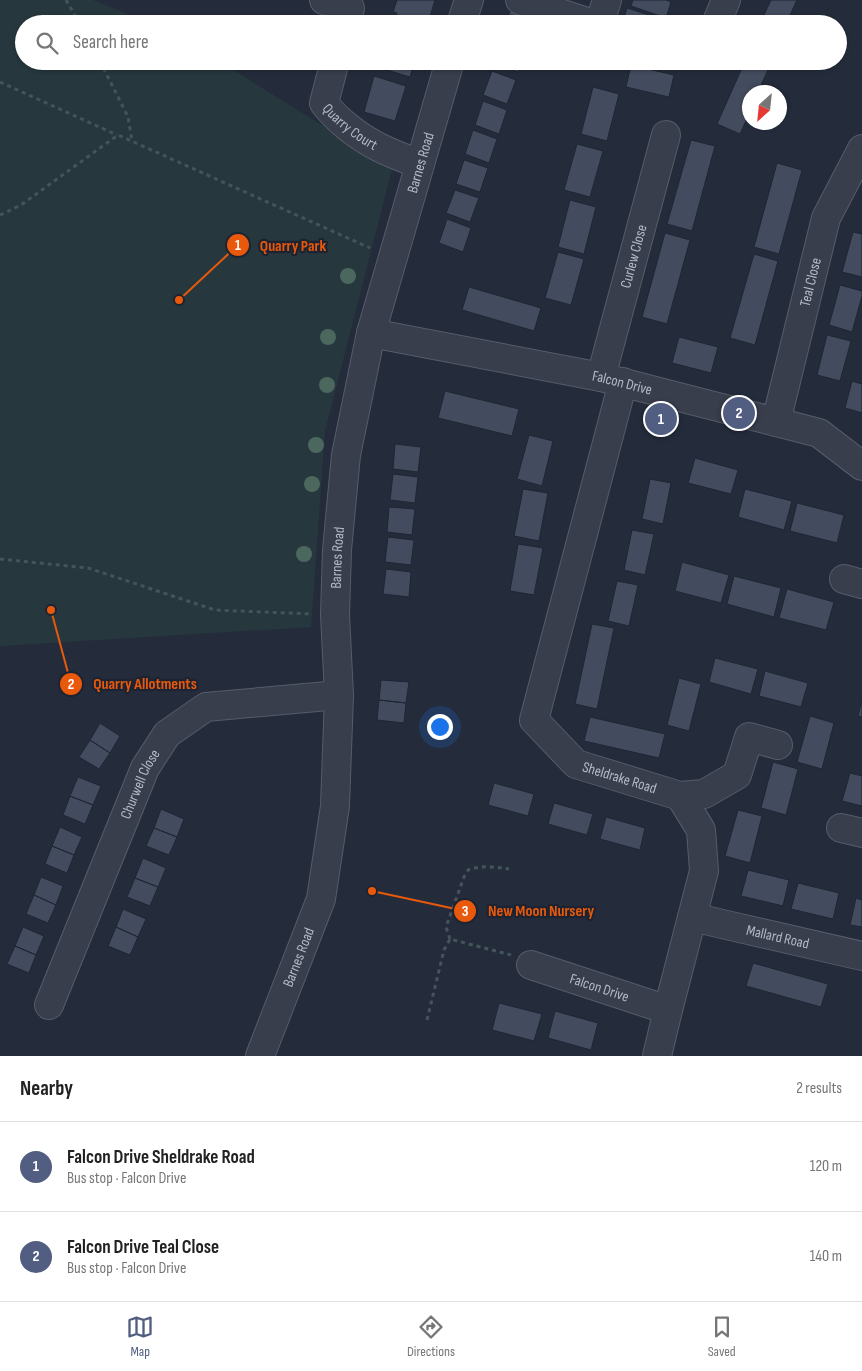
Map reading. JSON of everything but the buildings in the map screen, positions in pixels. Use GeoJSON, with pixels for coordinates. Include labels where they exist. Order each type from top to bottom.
{"type":"FeatureCollection","features":[{"type":"Feature","properties":{"kind":"street"},"geometry":{"type":"LineString","coordinates":[[324,0],[350,8],[348,15]]}},
{"type":"Feature","properties":{"kind":"street"},"geometry":{"type":"LineString","coordinates":[[464,15],[468,0]]}},
{"type":"Feature","properties":{"kind":"street"},"geometry":{"type":"LineString","coordinates":[[520,0],[566,15]]}},
{"type":"Feature","properties":{"kind":"street"},"geometry":{"type":"LineString","coordinates":[[602,15],[607,0]]}},
{"type":"Feature","properties":{"kind":"street"},"geometry":{"type":"LineString","coordinates":[[720,15],[726,0]]}},
{"type":"Feature","properties":{"kind":"street","name":"Quarry Court"},"geometry":{"type":"LineString","coordinates":[[333,70],[324,102],[332,114],[366,141],[420,164]]}},
{"type":"Feature","properties":{"kind":"street","name":"Barnes Road"},"geometry":{"type":"LineString","coordinates":[[260,1056],[322,899],[335,806],[339,695],[335,615],[337,550],[346,455],[371,333],[447,70]]}},
{"type":"Feature","properties":{"kind":"street","name":"Curlew Close"},"geometry":{"type":"LineString","coordinates":[[612,380],[666,135]]}},
{"type":"Feature","properties":{"kind":"street","name":"Teal Close"},"geometry":{"type":"LineString","coordinates":[[776,422],[826,218],[862,149]]}},
{"type":"Feature","properties":{"kind":"street","name":"Falcon Drive"},"geometry":{"type":"LineString","coordinates":[[371,333],[612,380],[819,433],[862,466]]}},
{"type":"Feature","properties":{"kind":"street","name":"Sheldrake Road"},"geometry":{"type":"LineString","coordinates":[[612,380],[534,720],[576,764],[680,796]]}},
{"type":"Feature","properties":{"kind":"street","name":"Churwell Close"},"geometry":{"type":"LineString","coordinates":[[49,1005],[145,768],[167,734],[206,706],[339,695]]}},
{"type":"Feature","properties":{"kind":"street"},"geometry":{"type":"LineString","coordinates":[[658,1056],[704,871],[701,830],[680,796],[704,794],[737,774],[749,737],[778,745]]}},
{"type":"Feature","properties":{"kind":"street","name":"Mallard Road"},"geometry":{"type":"LineString","coordinates":[[692,917],[862,956]]}},
{"type":"Feature","properties":{"kind":"street","name":"Falcon Drive"},"geometry":{"type":"LineString","coordinates":[[531,965],[668,1010]]}},
{"type":"Feature","properties":{"kind":"path"},"geometry":{"type":"LineString","coordinates":[[66,0],[75,15]]}},
{"type":"Feature","properties":{"kind":"path"},"geometry":{"type":"LineString","coordinates":[[104,70],[128,117],[133,142]]}},
{"type":"Feature","properties":{"kind":"path"},"geometry":{"type":"LineString","coordinates":[[0,82],[392,258]]}},
{"type":"Feature","properties":{"kind":"path"},"geometry":{"type":"LineString","coordinates":[[0,214],[21,205],[118,135]]}},
{"type":"Feature","properties":{"kind":"path"},"geometry":{"type":"LineString","coordinates":[[0,559],[88,568],[215,610],[335,615]]}},
{"type":"Feature","properties":{"kind":"path"},"geometry":{"type":"LineString","coordinates":[[426,1020],[444,950],[450,938],[446,927],[464,877],[468,870],[478,867],[509,869]]}},
{"type":"Feature","properties":{"kind":"path"},"geometry":{"type":"LineString","coordinates":[[450,938],[522,958],[531,965]]}},
{"type":"Feature","properties":{"kind":"shaded area"},"geometry":{"type":"Polygon","coordinates":[[[0,0],[93,0],[130,15],[15,15],[15,70],[233,70],[392,169],[325,431],[311,627],[0,646],[0,0]]]}},
{"type":"Feature","properties":{"kind":"place","name":"Quarry Park"},"geometry":{"type":"Point","coordinates":[179,300]}},
{"type":"Feature","properties":{"kind":"place","name":"Falcon Drive Teal Close"},"geometry":{"type":"Point","coordinates":[739,413]}},
{"type":"Feature","properties":{"kind":"place","name":"Falcon Drive Sheldrake Road"},"geometry":{"type":"Point","coordinates":[661,419]}},
{"type":"Feature","properties":{"kind":"place","name":"Quarry Allotments"},"geometry":{"type":"Point","coordinates":[51,610]}},
{"type":"Feature","properties":{"kind":"place","name":"New Moon Nursery"},"geometry":{"type":"Point","coordinates":[372,891]}}]}
